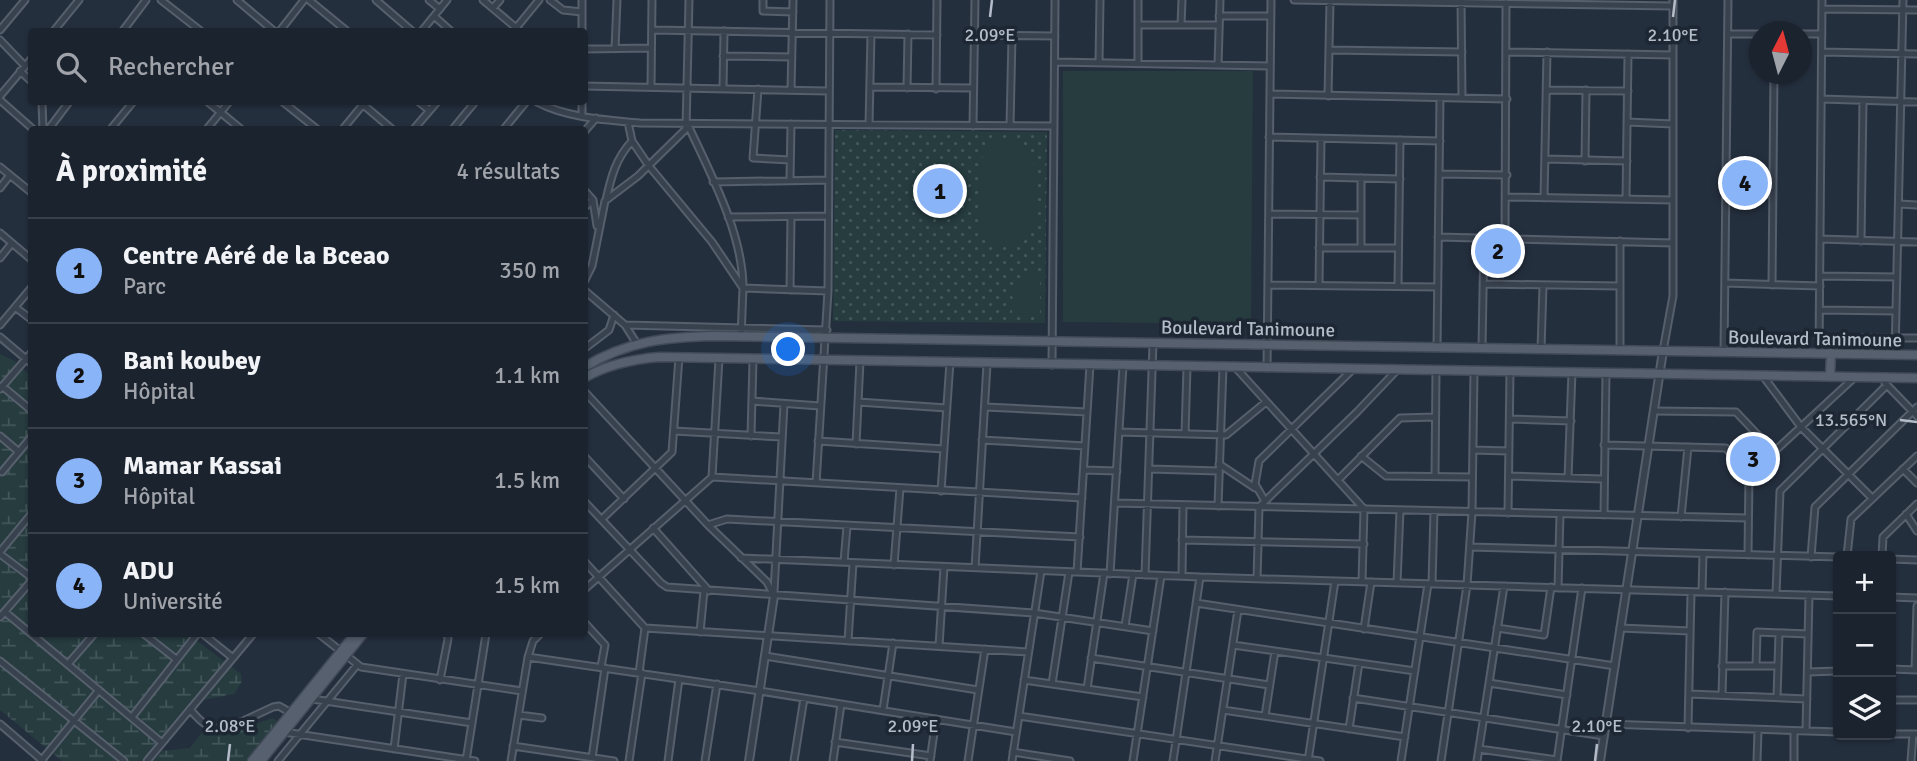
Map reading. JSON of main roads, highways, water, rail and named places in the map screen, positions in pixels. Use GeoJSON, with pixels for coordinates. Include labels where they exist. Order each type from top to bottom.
{"type":"FeatureCollection","features":[{"type":"Feature","properties":{"kind":"main road","name":"Boulevard Tanimoune"},"geometry":{"type":"LineString","coordinates":[[588,365],[637,344],[677,337],[741,333],[1053,342],[1917,355]]}},
{"type":"Feature","properties":{"kind":"main road"},"geometry":{"type":"LineString","coordinates":[[1830,377],[1831,353]]}},
{"type":"Feature","properties":{"kind":"main road","name":"Boulevard Tanimoune"},"geometry":{"type":"LineString","coordinates":[[588,376],[634,360],[679,357],[1762,375],[1855,377],[1884,381],[1917,378]]}},
{"type":"Feature","properties":{"kind":"main road"},"geometry":{"type":"LineString","coordinates":[[261,761],[312,699],[353,637]]}},
{"type":"Feature","properties":{"kind":"main road"},"geometry":{"type":"LineString","coordinates":[[252,761],[360,637]]}},
{"type":"Feature","properties":{"kind":"place","name":"ADU"},"geometry":{"type":"Point","coordinates":[1745,183]}},
{"type":"Feature","properties":{"kind":"place","name":"Centre Aéré de la Bceao"},"geometry":{"type":"Point","coordinates":[940,191]}},
{"type":"Feature","properties":{"kind":"place","name":"Bani koubey"},"geometry":{"type":"Point","coordinates":[1498,251]}},
{"type":"Feature","properties":{"kind":"place","name":"Mamar Kassai"},"geometry":{"type":"Point","coordinates":[1753,459]}}]}
